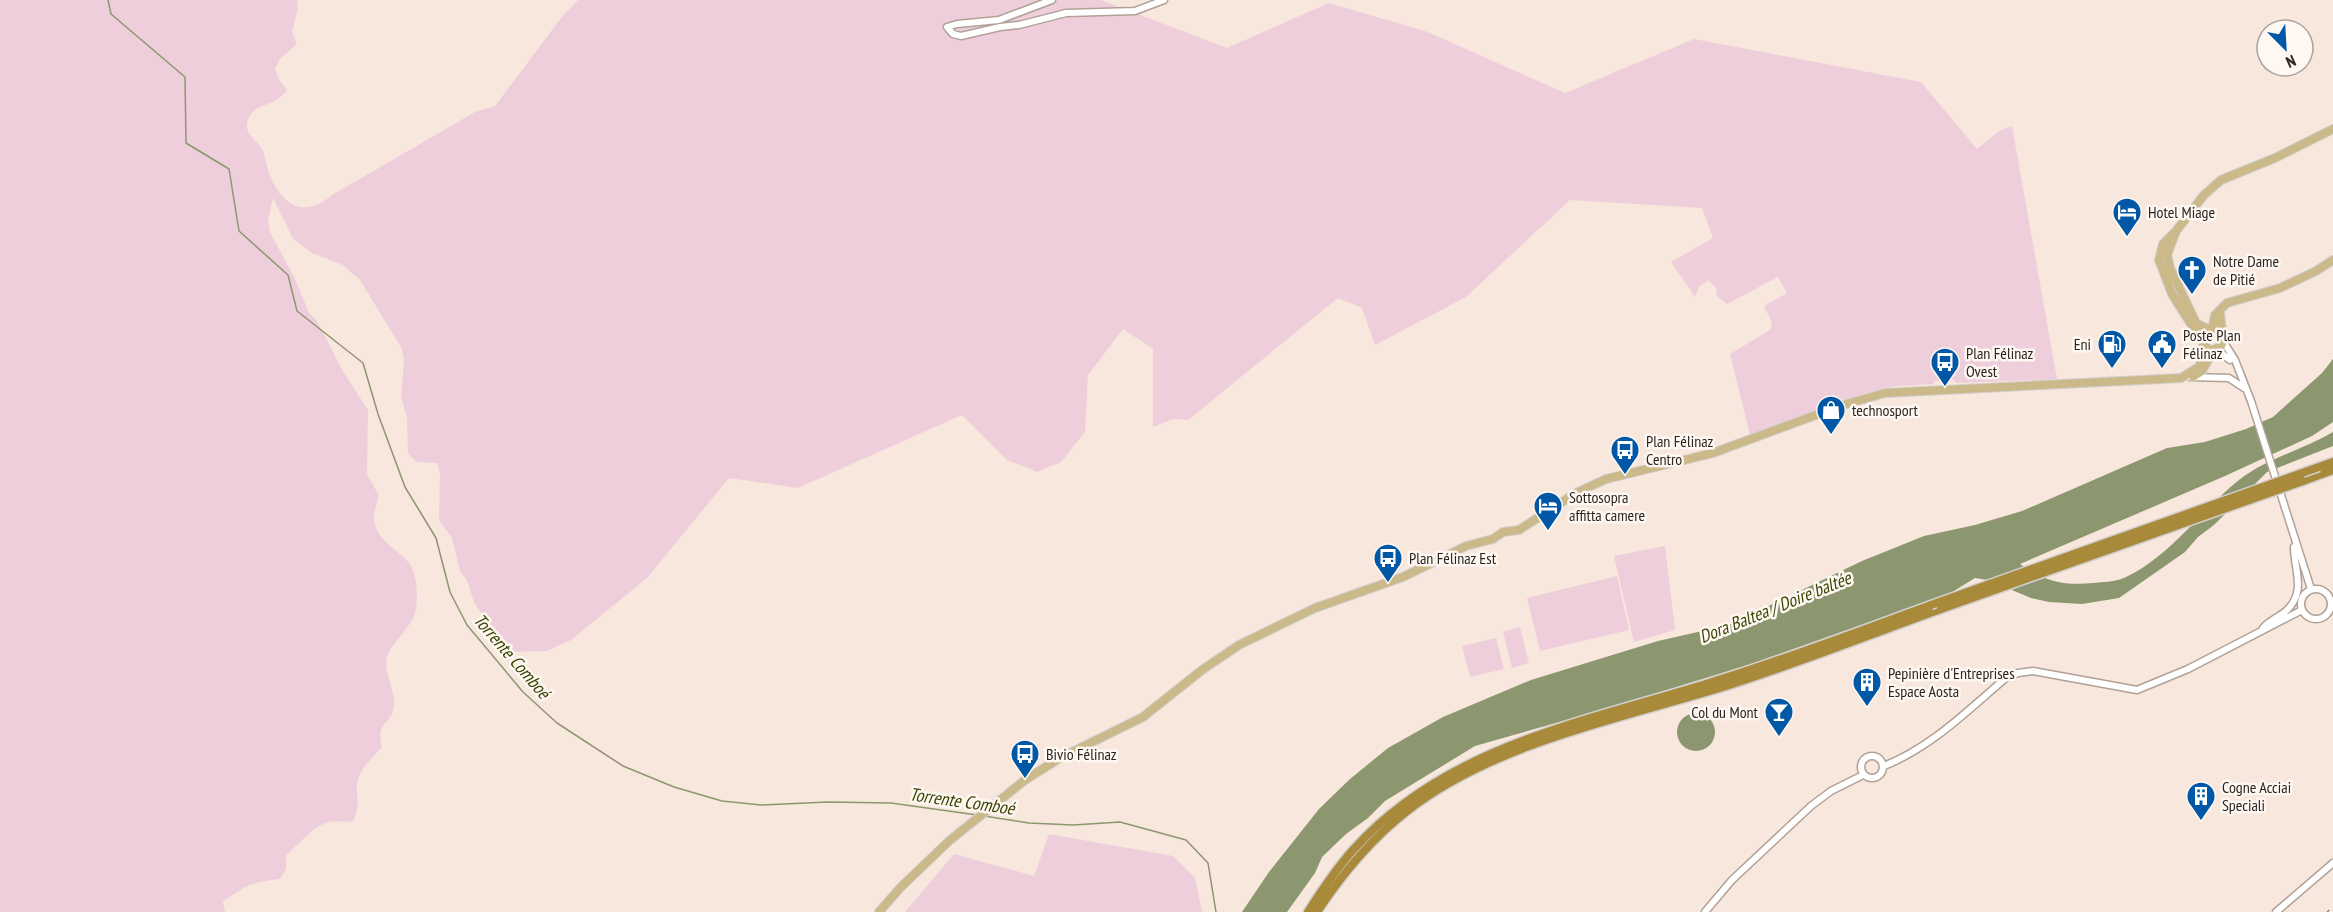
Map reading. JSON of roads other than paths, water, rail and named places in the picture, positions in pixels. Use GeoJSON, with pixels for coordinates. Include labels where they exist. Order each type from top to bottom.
{"type":"FeatureCollection","features":[{"type":"Feature","properties":{"kind":"highway"},"geometry":{"type":"LineString","coordinates":[[1308,912],[1340,865],[1374,828],[1420,792],[1476,759],[1531,737],[1724,678],[2333,462]]}},
{"type":"Feature","properties":{"kind":"highway"},"geometry":{"type":"LineString","coordinates":[[1317,912],[1346,871],[1387,828],[1427,796],[1482,765],[1543,741],[1728,685],[2333,470]]}},
{"type":"Feature","properties":{"kind":"main road"},"geometry":{"type":"LineString","coordinates":[[2215,350],[2208,350],[2172,294],[2159,260],[2163,244],[2204,195],[2221,180],[2275,158],[2333,129]]}},
{"type":"Feature","properties":{"kind":"main road"},"geometry":{"type":"LineString","coordinates":[[2176,231],[2167,255],[2170,268],[2196,323],[2222,337]]}},
{"type":"Feature","properties":{"kind":"main road"},"geometry":{"type":"LineString","coordinates":[[879,912],[927,862],[971,822],[1040,770],[1143,717],[1202,670],[1239,645],[1315,608],[1403,578],[1466,546],[1493,539],[1503,532],[1520,530],[1576,493],[1606,479],[1713,453],[1843,405],[1885,393],[2181,378],[2199,367],[2204,355],[2203,341],[2211,330],[2215,315],[2220,309],[2234,300],[2264,293],[2298,280],[2333,260]]}},
{"type":"Feature","properties":{"kind":"main road"},"geometry":{"type":"LineString","coordinates":[[2193,377],[2206,366],[2215,350],[2221,346],[2220,309]]}},
{"type":"Feature","properties":{"kind":"street"},"geometry":{"type":"LineString","coordinates":[[1052,0],[991,22],[957,24],[948,26],[948,29],[953,34],[961,36],[1066,13],[1135,11],[1164,0]]}},
{"type":"Feature","properties":{"kind":"street"},"geometry":{"type":"LineString","coordinates":[[2222,337],[2235,360],[2254,414]]}},
{"type":"Feature","properties":{"kind":"street"},"geometry":{"type":"LineString","coordinates":[[2215,350],[2233,363],[2244,388],[2311,589]]}},
{"type":"Feature","properties":{"kind":"street"},"geometry":{"type":"LineString","coordinates":[[2181,378],[2229,378],[2244,388]]}},
{"type":"Feature","properties":{"kind":"street"},"geometry":{"type":"LineString","coordinates":[[2259,632],[2268,621],[2286,611],[2297,594],[2299,578],[2294,555],[2294,540]]}},
{"type":"Feature","properties":{"kind":"street"},"geometry":{"type":"LineString","coordinates":[[2311,589],[2322,589],[2330,597],[2330,615],[2316,619],[2309,618],[2302,610],[2301,599],[2311,589]]}},
{"type":"Feature","properties":{"kind":"street"},"geometry":{"type":"LineString","coordinates":[[1884,766],[1924,746],[2007,677],[2033,671],[2137,690],[2188,669],[2302,610]]}},
{"type":"Feature","properties":{"kind":"street"},"geometry":{"type":"LineString","coordinates":[[1706,912],[1732,880],[1811,806],[1831,791],[1863,775],[1877,778],[1884,766],[1879,758],[1870,756],[1866,758],[1861,768],[1863,775]]}},
{"type":"Feature","properties":{"kind":"street"},"geometry":{"type":"LineString","coordinates":[[2276,912],[2333,863]]}},
{"type":"Feature","properties":{"kind":"water","name":"Dora Baltea / Doire baltée"},"geometry":{"type":"Polygon","coordinates":[[[2333,359],[2333,422],[2312,436],[2020,564],[2037,575],[2063,583],[2093,583],[2124,578],[2156,558],[2225,492],[2250,472],[2333,432],[2333,446],[2267,472],[2185,552],[2119,598],[2082,604],[2049,602],[2031,598],[1988,580],[1975,578],[1949,594],[1751,664],[1475,746],[1385,801],[1368,818],[1346,834],[1322,857],[1315,873],[1287,912],[1242,912],[1269,872],[1319,809],[1350,779],[1388,748],[1443,717],[1531,680],[1658,641],[1729,625],[1862,561],[1924,536],[1975,525],[2022,511],[2167,448],[2205,442],[2246,429],[2273,417],[2322,373],[2333,359]]]}},
{"type":"Feature","properties":{"kind":"water"},"geometry":{"type":"Polygon","coordinates":[[[1696,713],[1710,718],[1715,732],[1710,746],[1696,751],[1682,746],[1677,732],[1682,718],[1696,713]]]}},
{"type":"Feature","properties":{"kind":"waterway","name":"Torrente Comboé"},"geometry":{"type":"LineString","coordinates":[[108,0],[111,14],[185,77],[186,143],[229,169],[239,231],[288,275],[297,311],[363,363],[378,414],[405,487],[436,538],[450,592],[467,625],[523,692],[557,723],[623,766],[674,787],[722,801],[761,805],[828,802],[891,803],[977,815]]}},
{"type":"Feature","properties":{"kind":"waterway","name":"Torrente Comboé"},"geometry":{"type":"LineString","coordinates":[[984,816],[1029,823],[1073,825],[1120,822],[1186,840],[1208,863],[1216,912]]}},
{"type":"Feature","properties":{"kind":"railway"},"geometry":{"type":"LineString","coordinates":[[2327,912],[2333,907]]}},
{"type":"Feature","properties":{"kind":"place","name":"Hotel Miage"},"geometry":{"type":"Point","coordinates":[2127,238]}},
{"type":"Feature","properties":{"kind":"place","name":"Notre Dame de Pitié"},"geometry":{"type":"Point","coordinates":[2192,296]}},
{"type":"Feature","properties":{"kind":"place","name":"Eni"},"geometry":{"type":"Point","coordinates":[2112,370]}},
{"type":"Feature","properties":{"kind":"place","name":"Poste Plan Félinaz"},"geometry":{"type":"Point","coordinates":[2162,370]}},
{"type":"Feature","properties":{"kind":"place","name":"Plan Félinaz Ovest"},"geometry":{"type":"Point","coordinates":[1945,388]}},
{"type":"Feature","properties":{"kind":"place","name":"technosport"},"geometry":{"type":"Point","coordinates":[1831,436]}},
{"type":"Feature","properties":{"kind":"place","name":"Plan Félinaz Centro"},"geometry":{"type":"Point","coordinates":[1625,476]}},
{"type":"Feature","properties":{"kind":"place","name":"Sottosopra affitta camere"},"geometry":{"type":"Point","coordinates":[1548,532]}},
{"type":"Feature","properties":{"kind":"place","name":"Plan Félinaz Est"},"geometry":{"type":"Point","coordinates":[1388,584]}},
{"type":"Feature","properties":{"kind":"place","name":"Pepinière d'Entreprises Espace Aosta"},"geometry":{"type":"Point","coordinates":[1867,708]}},
{"type":"Feature","properties":{"kind":"place","name":"Col du Mont"},"geometry":{"type":"Point","coordinates":[1779,738]}},
{"type":"Feature","properties":{"kind":"place","name":"Bivio Félinaz"},"geometry":{"type":"Point","coordinates":[1025,780]}},
{"type":"Feature","properties":{"kind":"place","name":"Cogne Acciai Speciali"},"geometry":{"type":"Point","coordinates":[2201,822]}}]}
